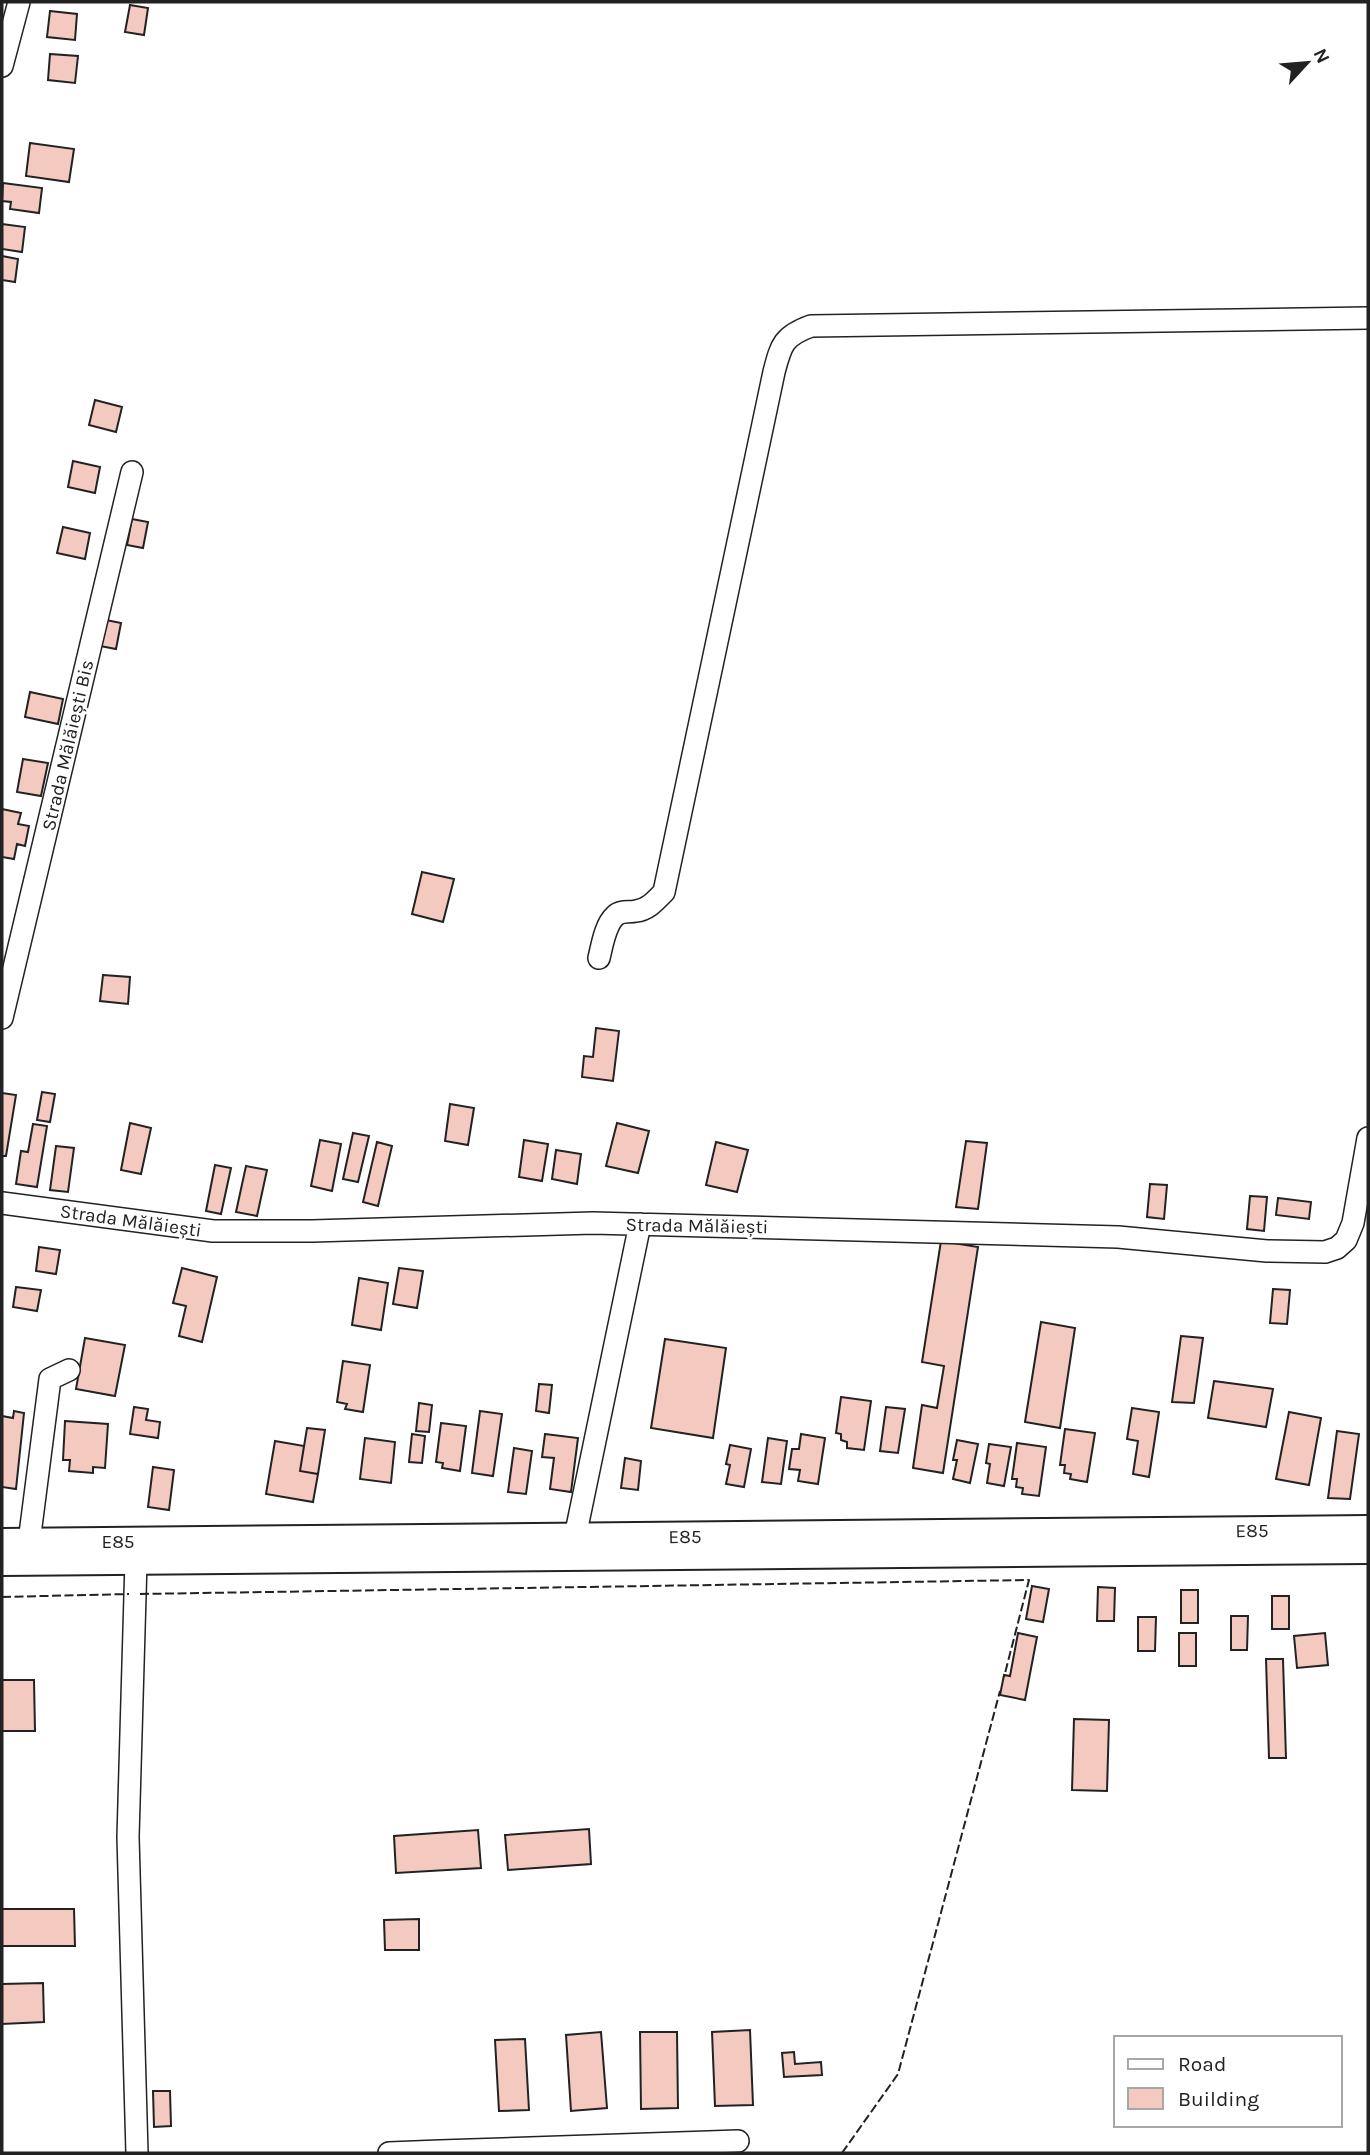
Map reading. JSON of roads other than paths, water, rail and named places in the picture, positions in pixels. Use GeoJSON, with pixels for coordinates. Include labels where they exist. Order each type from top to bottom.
{"type":"FeatureCollection","features":[{"type":"Feature","properties":{"kind":"main road","name":"E85"},"geometry":{"type":"LineString","coordinates":[[2,1542],[1368,1529]]}},
{"type":"Feature","properties":{"kind":"main road","name":"E85"},"geometry":{"type":"LineString","coordinates":[[2,1562],[1368,1550]]}},
{"type":"Feature","properties":{"kind":"street"},"geometry":{"type":"LineString","coordinates":[[2,66],[19,2]]}},
{"type":"Feature","properties":{"kind":"street"},"geometry":{"type":"LineString","coordinates":[[598,958],[609,924],[615,915],[624,911],[638,911],[651,905],[664,892],[774,372],[780,347],[794,332],[811,326],[1368,318]]}},
{"type":"Feature","properties":{"kind":"street","name":"Strada Mălăiești Bis"},"geometry":{"type":"LineString","coordinates":[[2,1018],[132,472]]}},
{"type":"Feature","properties":{"kind":"street","name":"Strada Mălăiești"},"geometry":{"type":"LineString","coordinates":[[2,1203],[213,1231],[640,1224],[1118,1237],[1267,1251],[1325,1252],[1337,1248],[1346,1240],[1363,1199],[1368,1138]]}},
{"type":"Feature","properties":{"kind":"street"},"geometry":{"type":"LineString","coordinates":[[575,1537],[640,1224]]}},
{"type":"Feature","properties":{"kind":"street"},"geometry":{"type":"LineString","coordinates":[[29,1542],[50,1379],[69,1370]]}},
{"type":"Feature","properties":{"kind":"street"},"geometry":{"type":"LineString","coordinates":[[136,1561],[128,1837],[137,2153]]}},
{"type":"Feature","properties":{"kind":"street"},"geometry":{"type":"LineString","coordinates":[[389,2153],[738,2141]]}}]}
